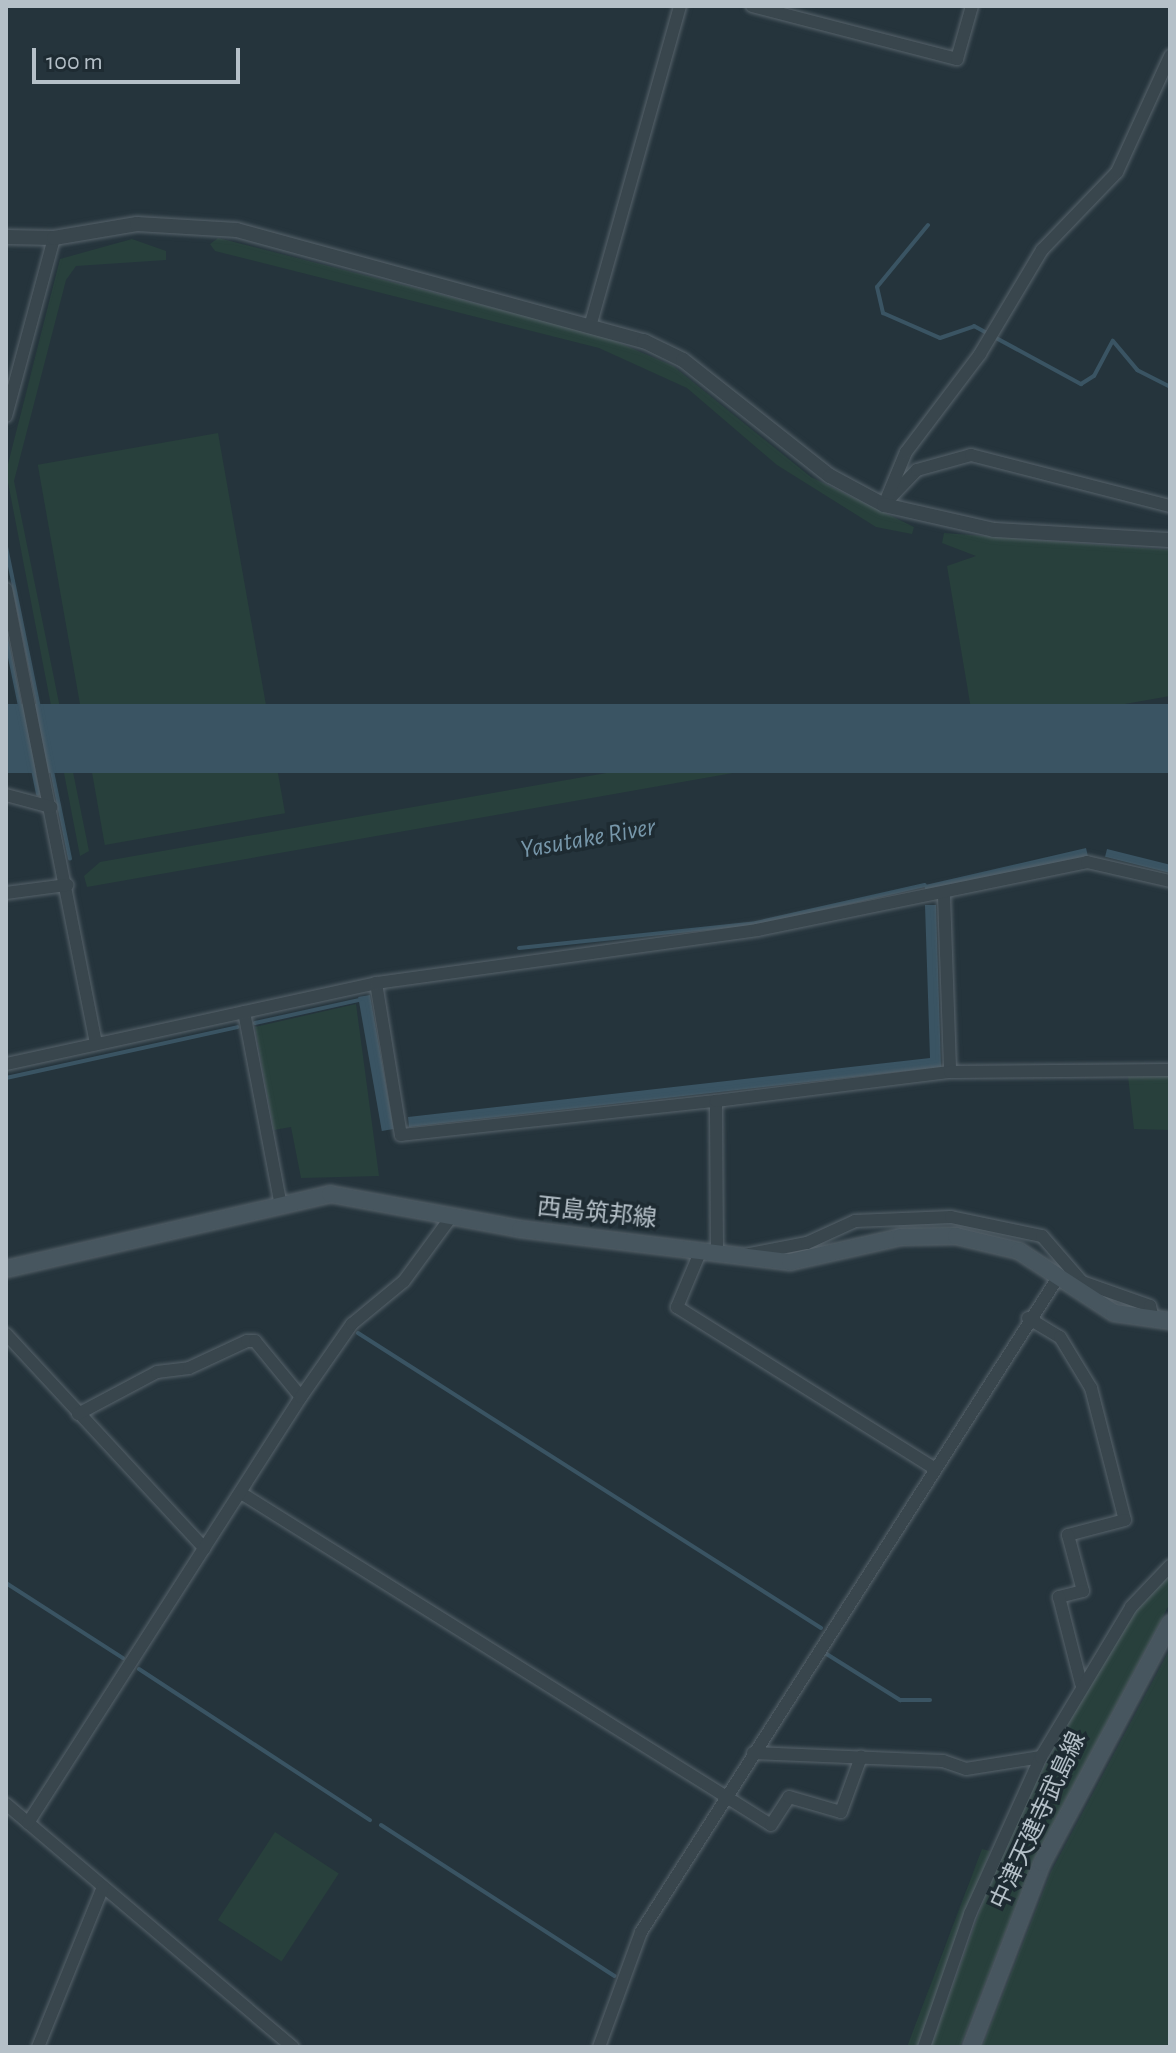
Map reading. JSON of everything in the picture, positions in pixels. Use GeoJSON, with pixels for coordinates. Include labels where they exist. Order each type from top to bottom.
{"type":"FeatureCollection","features":[{"type":"Feature","properties":{"kind":"main road","name":"西島筑邦線"},"geometry":{"type":"LineString","coordinates":[[6,1269],[280,1200],[352,1195],[451,1217],[745,1255],[821,1260],[901,1237],[956,1236],[1019,1251],[1057,1279],[1114,1313],[1162,1320]]}},
{"type":"Feature","properties":{"kind":"main road","name":"中津天建寺武島線"},"geometry":{"type":"LineString","coordinates":[[971,2047],[1042,1863],[1170,1623]]}},
{"type":"Feature","properties":{"kind":"street"},"geometry":{"type":"LineString","coordinates":[[591,323],[680,6]]}},
{"type":"Feature","properties":{"kind":"street"},"geometry":{"type":"LineString","coordinates":[[752,6],[957,59],[972,6]]}},
{"type":"Feature","properties":{"kind":"street"},"geometry":{"type":"LineString","coordinates":[[884,505],[906,452],[980,354],[1042,250],[1117,172],[1170,56]]}},
{"type":"Feature","properties":{"kind":"street"},"geometry":{"type":"LineString","coordinates":[[6,237],[54,238],[137,224],[237,230],[591,323],[683,360],[830,476],[884,505],[994,530],[1170,540]]}},
{"type":"Feature","properties":{"kind":"street"},"geometry":{"type":"LineString","coordinates":[[6,416],[54,238]]}},
{"type":"Feature","properties":{"kind":"street"},"geometry":{"type":"LineString","coordinates":[[884,505],[917,470],[971,455],[1056,471],[1170,506]]}},
{"type":"Feature","properties":{"kind":"street"},"geometry":{"type":"LineString","coordinates":[[6,589],[68,889],[96,1044]]}},
{"type":"Feature","properties":{"kind":"street"},"geometry":{"type":"LineString","coordinates":[[6,795],[51,807]]}},
{"type":"Feature","properties":{"kind":"street"},"geometry":{"type":"LineString","coordinates":[[6,1064],[376,983],[757,930],[944,896],[1087,862],[1170,881]]}},
{"type":"Feature","properties":{"kind":"street"},"geometry":{"type":"LineString","coordinates":[[6,893],[68,889]]}},
{"type":"Feature","properties":{"kind":"street"},"geometry":{"type":"LineString","coordinates":[[944,896],[950,1072]]}},
{"type":"Feature","properties":{"kind":"street"},"geometry":{"type":"LineString","coordinates":[[376,983],[401,1135],[950,1072],[1170,1070]]}},
{"type":"Feature","properties":{"kind":"street"},"geometry":{"type":"LineString","coordinates":[[244,1012],[280,1200]]}},
{"type":"Feature","properties":{"kind":"street"},"geometry":{"type":"LineString","coordinates":[[716,1101],[709,1251],[677,1307],[934,1468]]}},
{"type":"Feature","properties":{"kind":"street"},"geometry":{"type":"LineString","coordinates":[[28,1823],[301,1397],[352,1324],[404,1281],[451,1217]]}},
{"type":"Feature","properties":{"kind":"street"},"geometry":{"type":"LineString","coordinates":[[745,1255],[807,1243],[855,1221],[951,1217],[1042,1236],[1082,1282],[1150,1306],[1162,1320]]}},
{"type":"Feature","properties":{"kind":"street"},"geometry":{"type":"LineString","coordinates":[[599,2047],[641,1932],[1028,1318],[1057,1279]]}},
{"type":"Feature","properties":{"kind":"street"},"geometry":{"type":"LineString","coordinates":[[1028,1318],[1060,1337],[1091,1388],[1125,1520],[1068,1535],[1083,1591],[1059,1597],[1081,1683]]}},
{"type":"Feature","properties":{"kind":"street"},"geometry":{"type":"LineString","coordinates":[[6,1334],[204,1548]]}},
{"type":"Feature","properties":{"kind":"street"},"geometry":{"type":"LineString","coordinates":[[78,1414],[157,1372],[189,1368],[247,1341],[255,1341],[301,1397]]}},
{"type":"Feature","properties":{"kind":"street"},"geometry":{"type":"LineString","coordinates":[[241,1493],[771,1825],[789,1797],[837,1813],[861,1757]]}},
{"type":"Feature","properties":{"kind":"street"},"geometry":{"type":"LineString","coordinates":[[924,2047],[970,1914],[1041,1757],[1081,1683],[1131,1607],[1170,1566]]}},
{"type":"Feature","properties":{"kind":"street"},"geometry":{"type":"LineString","coordinates":[[753,1753],[943,1761],[966,1769],[1041,1757]]}},
{"type":"Feature","properties":{"kind":"street"},"geometry":{"type":"LineString","coordinates":[[6,1804],[293,2047]]}},
{"type":"Feature","properties":{"kind":"street"},"geometry":{"type":"LineString","coordinates":[[38,2047],[103,1887]]}},
{"type":"Feature","properties":{"kind":"green space"},"geometry":{"type":"Polygon","coordinates":[[[218,238],[601,335],[673,366],[811,477],[914,527],[912,534],[876,527],[777,465],[687,388],[599,348],[215,251],[210,244],[218,238]]]}},
{"type":"Feature","properties":{"kind":"green space"},"geometry":{"type":"Polygon","coordinates":[[[132,239],[166,251],[166,260],[76,266],[66,280],[14,481],[89,851],[80,856],[6,472],[60,259],[132,239]]]}},
{"type":"Feature","properties":{"kind":"green space"},"geometry":{"type":"Polygon","coordinates":[[[218,433],[285,813],[105,845],[38,465],[218,433]]]}},
{"type":"Feature","properties":{"kind":"green space"},"geometry":{"type":"Polygon","coordinates":[[[944,533],[1170,550],[1170,696],[87,887],[84,876],[100,862],[971,709],[947,566],[976,556],[942,543],[944,533]]]}},
{"type":"Feature","properties":{"kind":"green space"},"geometry":{"type":"Polygon","coordinates":[[[356,1004],[379,1176],[301,1178],[291,1127],[274,1130],[255,1027],[356,1004]]]}},
{"type":"Feature","properties":{"kind":"green space"},"geometry":{"type":"Polygon","coordinates":[[[1170,1075],[1170,1130],[1134,1129],[1128,1076],[1170,1075]]]}},
{"type":"Feature","properties":{"kind":"green space"},"geometry":{"type":"Polygon","coordinates":[[[1170,1572],[1170,1603],[1033,1861],[960,2047],[931,2047],[1001,1852],[1086,1684],[1134,1608],[1170,1572]]]}},
{"type":"Feature","properties":{"kind":"green space"},"geometry":{"type":"Polygon","coordinates":[[[1170,1649],[1170,2047],[982,2047],[1051,1872],[1170,1649]]]}},
{"type":"Feature","properties":{"kind":"green space"},"geometry":{"type":"Polygon","coordinates":[[[275,1832],[339,1873],[282,1961],[218,1920],[275,1832]]]}},
{"type":"Feature","properties":{"kind":"green space"},"geometry":{"type":"Polygon","coordinates":[[[982,1849],[990,1851],[917,2047],[907,2047],[982,1849]]]}},
{"type":"Feature","properties":{"kind":"water"},"geometry":{"type":"Polygon","coordinates":[[[6,704],[1170,704],[1170,773],[6,773],[6,704]]]}},
{"type":"Feature","properties":{"kind":"water"},"geometry":{"type":"Polygon","coordinates":[[[1086,848],[1088,857],[926,894],[924,885],[1086,848]]]}},
{"type":"Feature","properties":{"kind":"water"},"geometry":{"type":"Polygon","coordinates":[[[1107,849],[1170,865],[1168,872],[1105,857],[1107,849]]]}},
{"type":"Feature","properties":{"kind":"water"},"geometry":{"type":"Polygon","coordinates":[[[925,905],[936,905],[941,1067],[409,1127],[408,1117],[930,1058],[925,905]]]}},
{"type":"Feature","properties":{"kind":"water"},"geometry":{"type":"Polygon","coordinates":[[[370,995],[394,1129],[382,1131],[358,997],[370,995]]]}},
{"type":"Feature","properties":{"kind":"waterway"},"geometry":{"type":"LineString","coordinates":[[928,225],[877,287],[883,313],[940,338],[974,326],[1081,384],[1094,376],[1113,341],[1137,370],[1170,387]]}},
{"type":"Feature","properties":{"kind":"waterway"},"geometry":{"type":"LineString","coordinates":[[6,547],[70,858]]}},
{"type":"Feature","properties":{"kind":"waterway"},"geometry":{"type":"LineString","coordinates":[[6,638],[38,794]]}},
{"type":"Feature","properties":{"kind":"waterway"},"geometry":{"type":"LineString","coordinates":[[519,948],[756,923],[925,885]]}},
{"type":"Feature","properties":{"kind":"waterway"},"geometry":{"type":"LineString","coordinates":[[255,1023],[359,1000]]}},
{"type":"Feature","properties":{"kind":"waterway"},"geometry":{"type":"LineString","coordinates":[[6,1078],[237,1027]]}},
{"type":"Feature","properties":{"kind":"waterway"},"geometry":{"type":"LineString","coordinates":[[358,1333],[821,1628]]}},
{"type":"Feature","properties":{"kind":"waterway"},"geometry":{"type":"LineString","coordinates":[[6,1583],[123,1658]]}},
{"type":"Feature","properties":{"kind":"waterway"},"geometry":{"type":"LineString","coordinates":[[825,1653],[900,1700],[930,1700]]}},
{"type":"Feature","properties":{"kind":"waterway"},"geometry":{"type":"LineString","coordinates":[[139,1669],[370,1820]]}},
{"type":"Feature","properties":{"kind":"waterway"},"geometry":{"type":"LineString","coordinates":[[381,1825],[614,1976]]}},
{"type":"Feature","properties":{"kind":"water label","name":"Yasutake River"},"geometry":{"type":"Point","coordinates":[588,839]}}]}
